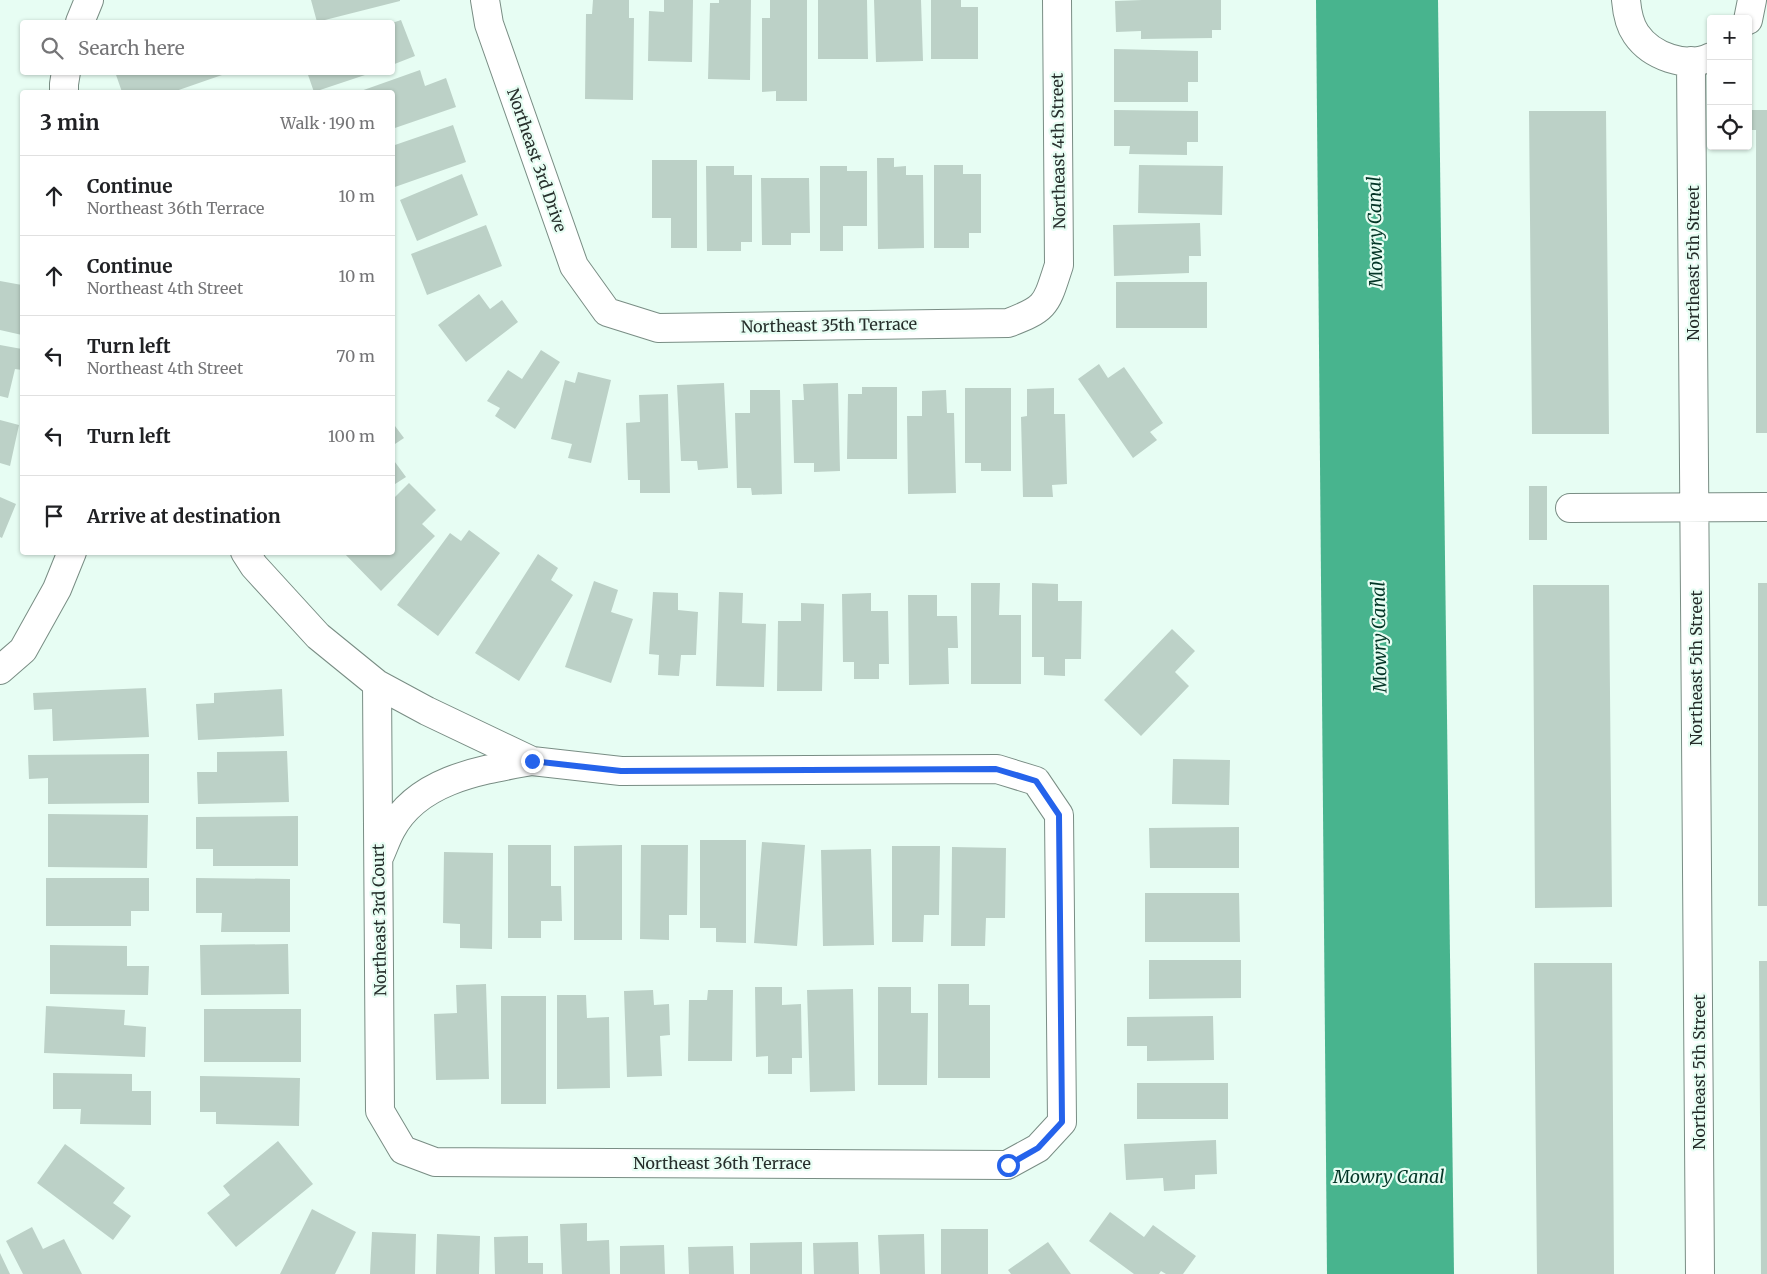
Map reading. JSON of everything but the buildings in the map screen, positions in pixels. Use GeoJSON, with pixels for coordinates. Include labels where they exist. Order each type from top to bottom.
{"type":"FeatureCollection","features":[{"type":"Feature","properties":{"kind":"street"},"geometry":{"type":"LineString","coordinates":[[81,20],[89,0]]}},
{"type":"Feature","properties":{"kind":"street","name":"Northeast 3rd Drive"},"geometry":{"type":"LineString","coordinates":[[485,0],[489,24],[574,266],[607,312]]}},
{"type":"Feature","properties":{"kind":"street","name":"Northeast 4th Street"},"geometry":{"type":"LineString","coordinates":[[1047,301],[1059,265],[1057,0]]}},
{"type":"Feature","properties":{"kind":"street"},"geometry":{"type":"LineString","coordinates":[[1626,0],[1628,16],[1636,34],[1650,48],[1668,58],[1701,59]]}},
{"type":"Feature","properties":{"kind":"street"},"geometry":{"type":"LineString","coordinates":[[1749,15],[1752,0]]}},
{"type":"Feature","properties":{"kind":"street","name":"Northeast 5th Street"},"geometry":{"type":"LineString","coordinates":[[1700,1274],[1695,507],[1701,59]]}},
{"type":"Feature","properties":{"kind":"street"},"geometry":{"type":"LineString","coordinates":[[64,90],[66,75]]}},
{"type":"Feature","properties":{"kind":"street","name":"Northeast 35th Terrace"},"geometry":{"type":"LineString","coordinates":[[607,312],[658,328],[1008,323],[1032,314],[1047,301]]}},
{"type":"Feature","properties":{"kind":"street"},"geometry":{"type":"LineString","coordinates":[[1570,508],[1767,507]]}},
{"type":"Feature","properties":{"kind":"street"},"geometry":{"type":"LineString","coordinates":[[0,670],[23,650],[57,589],[71,555]]}},
{"type":"Feature","properties":{"kind":"street"},"geometry":{"type":"LineString","coordinates":[[247,555],[254,566],[318,636],[377,684],[427,711],[532,761]]}},
{"type":"Feature","properties":{"kind":"street","name":"Northeast 3rd Court"},"geometry":{"type":"LineString","coordinates":[[377,684],[380,1111],[403,1150]]}},
{"type":"Feature","properties":{"kind":"street"},"geometry":{"type":"LineString","coordinates":[[378,861],[391,829],[422,794],[442,784],[483,771],[532,761]]}},
{"type":"Feature","properties":{"kind":"street","name":"Northeast 36th Terrace"},"geometry":{"type":"LineString","coordinates":[[403,1150],[435,1162],[1008,1165],[1038,1148],[1062,1122],[1059,815],[1036,781],[996,769],[621,771],[532,761]]}},
{"type":"Feature","properties":{"kind":"water","name":"Mowry Canal"},"geometry":{"type":"Polygon","coordinates":[[[1316,0],[1438,0],[1454,1274],[1327,1274],[1316,0]]]}},
{"type":"Feature","properties":{"kind":"route"},"geometry":{"type":"LineString","coordinates":[[532,761],[621,771],[996,769],[1036,781],[1059,815],[1062,1122],[1038,1148],[1008,1165]]}}]}
